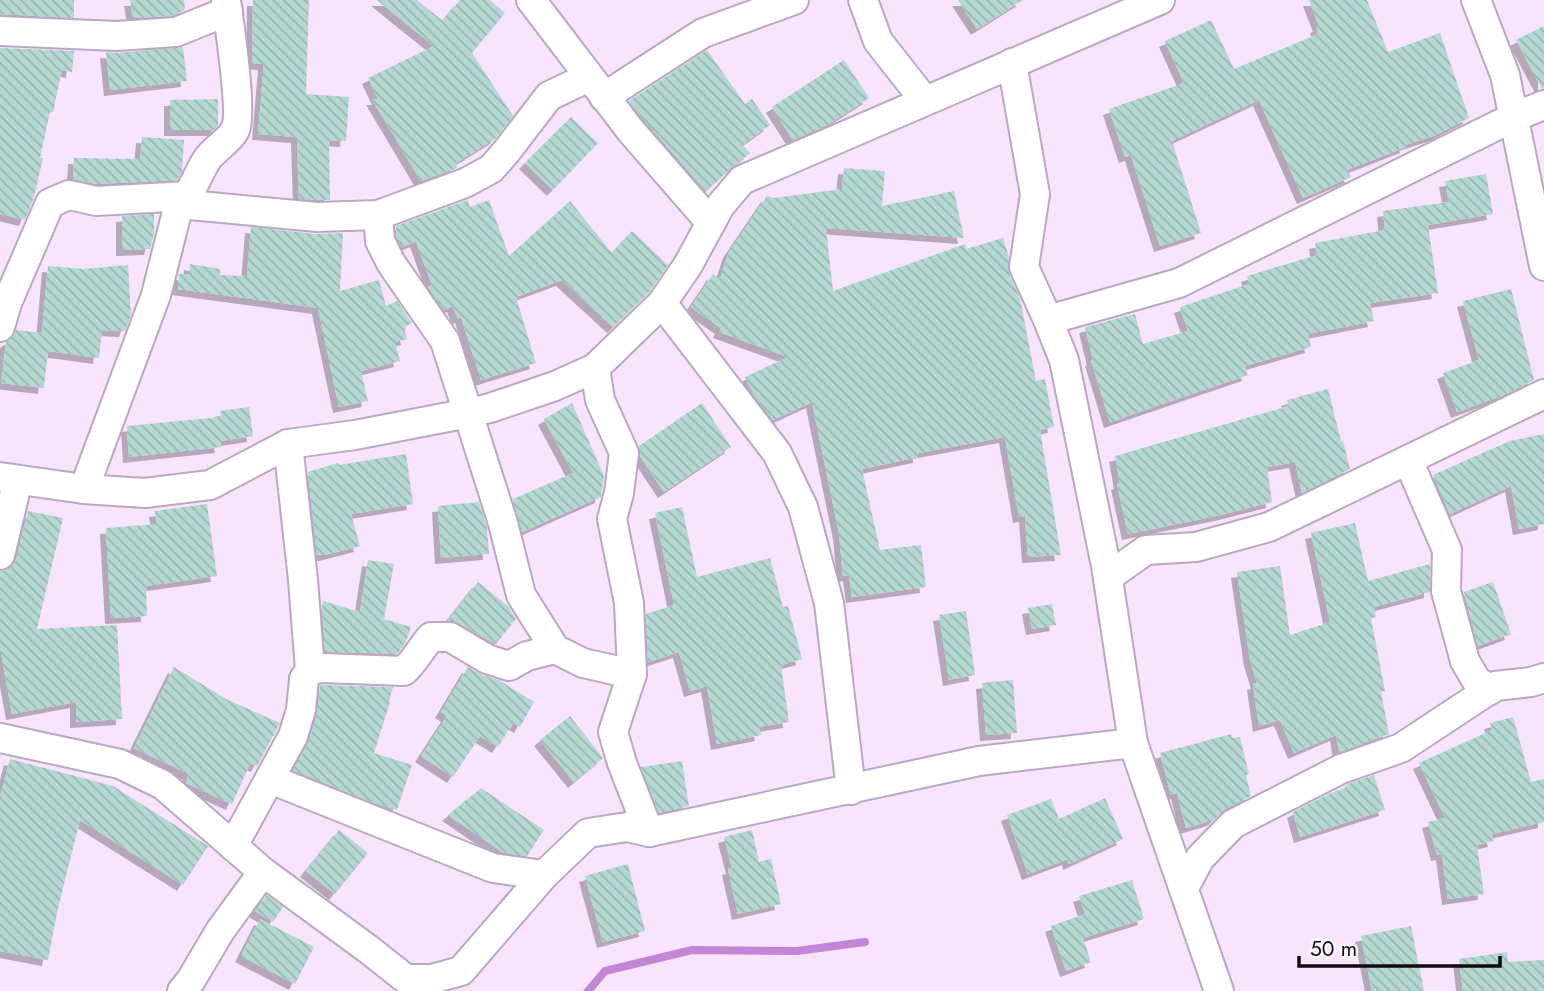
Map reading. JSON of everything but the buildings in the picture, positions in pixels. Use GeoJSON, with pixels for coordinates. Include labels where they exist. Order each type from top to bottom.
{"type":"FeatureCollection","features":[{"type":"Feature","properties":{"kind":"street"},"geometry":{"type":"LineString","coordinates":[[531,0],[631,131],[711,223]]}},
{"type":"Feature","properties":{"kind":"street"},"geometry":{"type":"LineString","coordinates":[[2,310],[50,202],[69,195],[96,201],[184,200],[317,217],[379,215],[465,183],[491,169],[549,96],[596,87],[703,33],[794,0]]}},
{"type":"Feature","properties":{"kind":"street"},"geometry":{"type":"LineString","coordinates":[[863,0],[878,41],[925,101]]}},
{"type":"Feature","properties":{"kind":"street"},"geometry":{"type":"LineString","coordinates":[[0,555],[9,478],[83,489],[145,493],[211,485],[288,444],[355,436],[490,408],[555,386],[595,368],[662,303],[688,265],[720,206],[742,180],[1160,0]]}},
{"type":"Feature","properties":{"kind":"street"},"geometry":{"type":"LineString","coordinates":[[1476,0],[1505,75],[1544,266]]}},
{"type":"Feature","properties":{"kind":"street"},"geometry":{"type":"LineString","coordinates":[[0,31],[117,36],[176,32],[227,6],[237,110],[235,130],[209,156],[184,200],[156,295],[83,489]]}},
{"type":"Feature","properties":{"kind":"street"},"geometry":{"type":"LineString","coordinates":[[1012,63],[1035,194],[1024,267],[1064,360],[1108,577],[1133,743],[1219,991]]}},
{"type":"Feature","properties":{"kind":"street"},"geometry":{"type":"LineString","coordinates":[[1048,320],[1179,283],[1514,117],[1544,105]]}},
{"type":"Feature","properties":{"kind":"street"},"geometry":{"type":"LineString","coordinates":[[379,215],[380,241],[391,263],[444,341],[503,523],[521,595],[555,649],[583,663],[632,674]]}},
{"type":"Feature","properties":{"kind":"street"},"geometry":{"type":"LineString","coordinates":[[662,303],[776,453],[803,507],[829,603],[850,790]]}},
{"type":"Feature","properties":{"kind":"street"},"geometry":{"type":"LineString","coordinates":[[595,368],[600,400],[624,453],[619,493],[612,519],[629,603],[632,674],[613,732],[649,832]]}},
{"type":"Feature","properties":{"kind":"street"},"geometry":{"type":"LineString","coordinates":[[1108,577],[1146,550],[1196,547],[1269,527],[1544,394]]}},
{"type":"Feature","properties":{"kind":"street"},"geometry":{"type":"LineString","coordinates":[[233,846],[293,736],[301,710],[304,679],[310,670],[288,444]]}},
{"type":"Feature","properties":{"kind":"street"},"geometry":{"type":"LineString","coordinates":[[1408,460],[1447,550],[1446,591],[1465,661],[1476,680],[1490,690]]}},
{"type":"Feature","properties":{"kind":"street"},"geometry":{"type":"LineString","coordinates":[[310,670],[322,668],[404,671],[431,637],[450,637],[487,659],[509,666],[527,656],[555,649]]}},
{"type":"Feature","properties":{"kind":"street"},"geometry":{"type":"LineString","coordinates":[[1184,888],[1200,858],[1233,824],[1341,769],[1401,748],[1495,687],[1544,678]]}},
{"type":"Feature","properties":{"kind":"street"},"geometry":{"type":"LineString","coordinates":[[0,738],[120,764],[163,785],[262,872],[406,979],[432,979],[461,971],[544,875],[588,832],[627,827],[649,832],[979,761],[1133,743]]}},
{"type":"Feature","properties":{"kind":"street"},"geometry":{"type":"LineString","coordinates":[[270,779],[493,868],[544,875]]}},
{"type":"Feature","properties":{"kind":"street"},"geometry":{"type":"LineString","coordinates":[[182,991],[262,872]]}},
{"type":"Feature","properties":{"kind":"waterway"},"geometry":{"type":"LineString","coordinates":[[588,991],[605,971],[692,950],[797,951],[865,942]]}}]}
